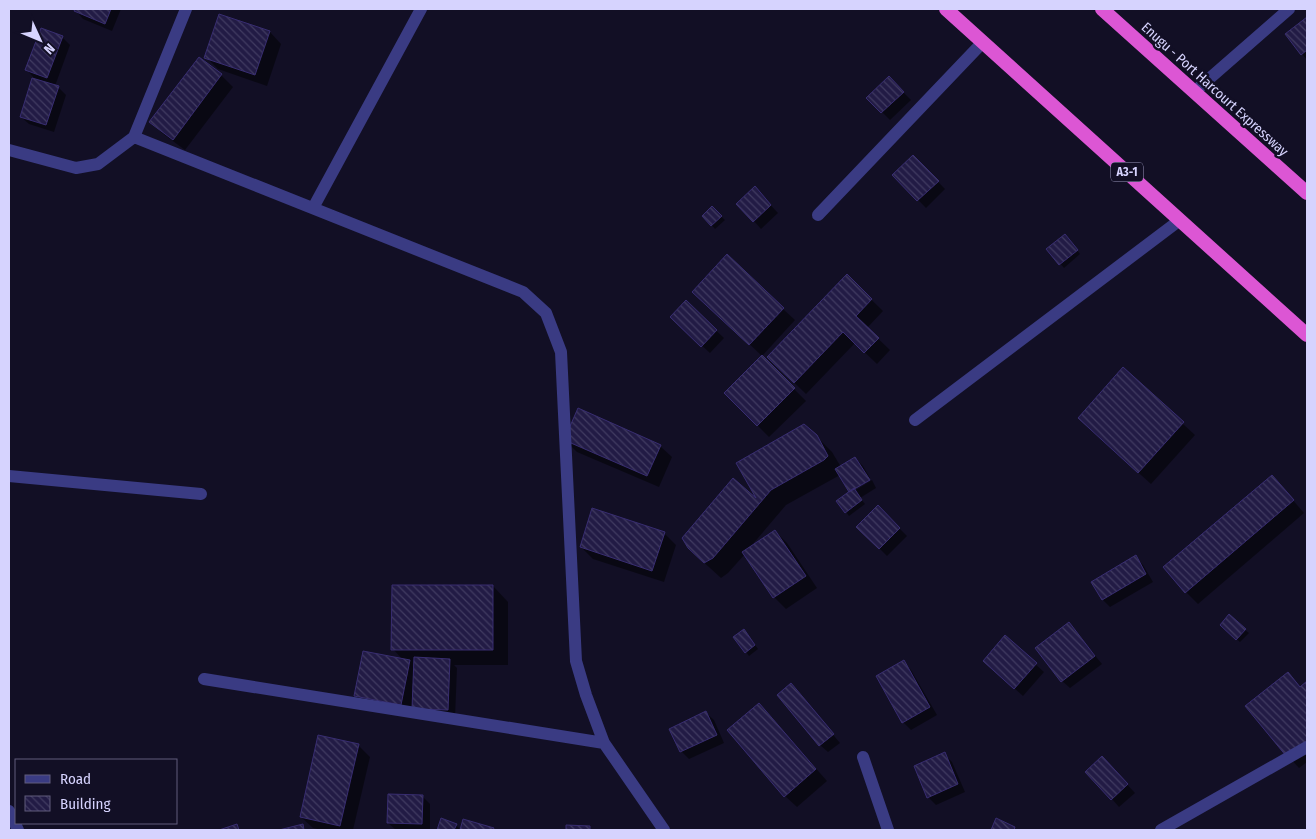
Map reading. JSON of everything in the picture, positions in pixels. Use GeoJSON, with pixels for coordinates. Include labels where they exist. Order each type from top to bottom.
{"type":"FeatureCollection","features":[{"type":"Feature","properties":{"kind":"highway","name":"A3-1"},"geometry":{"type":"LineString","coordinates":[[946,9],[1307,335]]}},
{"type":"Feature","properties":{"kind":"highway","name":"Enugu - Port Harcourt Expressway"},"geometry":{"type":"LineString","coordinates":[[1102,9],[1307,192]]}},
{"type":"Feature","properties":{"kind":"street"},"geometry":{"type":"LineString","coordinates":[[9,150],[76,168],[98,164],[134,137],[186,9]]}},
{"type":"Feature","properties":{"kind":"street"},"geometry":{"type":"LineString","coordinates":[[313,208],[421,9]]}},
{"type":"Feature","properties":{"kind":"street"},"geometry":{"type":"LineString","coordinates":[[1194,92],[1289,9]]}},
{"type":"Feature","properties":{"kind":"street"},"geometry":{"type":"LineString","coordinates":[[818,215],[983,42]]}},
{"type":"Feature","properties":{"kind":"street"},"geometry":{"type":"LineString","coordinates":[[134,137],[524,292],[546,313],[561,352],[576,661],[586,695],[604,743],[664,830]]}},
{"type":"Feature","properties":{"kind":"street"},"geometry":{"type":"LineString","coordinates":[[915,420],[1180,220]]}},
{"type":"Feature","properties":{"kind":"street"},"geometry":{"type":"LineString","coordinates":[[9,476],[201,494]]}},
{"type":"Feature","properties":{"kind":"street"},"geometry":{"type":"LineString","coordinates":[[204,679],[604,743]]}},
{"type":"Feature","properties":{"kind":"street"},"geometry":{"type":"LineString","coordinates":[[1161,830],[1307,747]]}},
{"type":"Feature","properties":{"kind":"street"},"geometry":{"type":"LineString","coordinates":[[863,757],[888,830]]}},
{"type":"Feature","properties":{"kind":"street"},"geometry":{"type":"LineString","coordinates":[[9,811],[15,824]]}},
{"type":"Feature","properties":{"kind":"building"},"geometry":{"type":"Polygon","coordinates":[[[75,9],[111,9],[105,24],[74,11],[75,9]]]}},
{"type":"Feature","properties":{"kind":"building"},"geometry":{"type":"Polygon","coordinates":[[[219,14],[270,31],[255,75],[204,58],[219,14]]]}},
{"type":"Feature","properties":{"kind":"building"},"geometry":{"type":"Polygon","coordinates":[[[1307,17],[1307,50],[1301,55],[1285,34],[1307,17]]]}},
{"type":"Feature","properties":{"kind":"building"},"geometry":{"type":"Polygon","coordinates":[[[41,28],[63,36],[47,78],[25,70],[41,28]]]}},
{"type":"Feature","properties":{"kind":"building"},"geometry":{"type":"Polygon","coordinates":[[[199,57],[222,74],[173,140],[149,122],[199,57]]]}},
{"type":"Feature","properties":{"kind":"building"},"geometry":{"type":"Polygon","coordinates":[[[889,76],[904,92],[881,113],[866,98],[889,76]]]}},
{"type":"Feature","properties":{"kind":"building"},"geometry":{"type":"Polygon","coordinates":[[[32,78],[59,86],[46,125],[20,117],[32,78]]]}},
{"type":"Feature","properties":{"kind":"building"},"geometry":{"type":"Polygon","coordinates":[[[913,155],[939,181],[917,201],[892,175],[913,155]]]}},
{"type":"Feature","properties":{"kind":"building"},"geometry":{"type":"Polygon","coordinates":[[[755,186],[771,205],[753,222],[736,204],[755,186]]]}},
{"type":"Feature","properties":{"kind":"building"},"geometry":{"type":"Polygon","coordinates":[[[712,206],[722,216],[711,226],[702,216],[712,206]]]}},
{"type":"Feature","properties":{"kind":"building"},"geometry":{"type":"Polygon","coordinates":[[[1065,234],[1078,250],[1059,265],[1046,249],[1065,234]]]}},
{"type":"Feature","properties":{"kind":"building"},"geometry":{"type":"Polygon","coordinates":[[[727,254],[784,308],[749,345],[692,292],[727,254]]]}},
{"type":"Feature","properties":{"kind":"building"},"geometry":{"type":"Polygon","coordinates":[[[847,274],[872,299],[856,316],[879,338],[864,353],[843,332],[794,383],[767,357],[847,274]]]}},
{"type":"Feature","properties":{"kind":"building"},"geometry":{"type":"Polygon","coordinates":[[[686,300],[717,330],[701,347],[670,317],[686,300]]]}},
{"type":"Feature","properties":{"kind":"building"},"geometry":{"type":"Polygon","coordinates":[[[762,355],[795,388],[757,426],[724,393],[762,355]]]}},
{"type":"Feature","properties":{"kind":"building"},"geometry":{"type":"Polygon","coordinates":[[[1123,367],[1184,422],[1138,473],[1078,418],[1123,367]]]}},
{"type":"Feature","properties":{"kind":"building"},"geometry":{"type":"Polygon","coordinates":[[[578,408],[661,445],[647,476],[564,440],[578,408]]]}},
{"type":"Feature","properties":{"kind":"building"},"geometry":{"type":"Polygon","coordinates":[[[804,424],[817,435],[828,456],[771,490],[713,558],[704,563],[688,548],[682,538],[733,478],[756,498],[736,463],[804,424]]]}},
{"type":"Feature","properties":{"kind":"building"},"geometry":{"type":"Polygon","coordinates":[[[855,457],[870,480],[849,492],[835,469],[855,457]]]}},
{"type":"Feature","properties":{"kind":"building"},"geometry":{"type":"Polygon","coordinates":[[[1272,475],[1294,500],[1185,593],[1163,567],[1272,475]]]}},
{"type":"Feature","properties":{"kind":"building"},"geometry":{"type":"Polygon","coordinates":[[[854,488],[862,500],[845,513],[836,501],[854,488]]]}},
{"type":"Feature","properties":{"kind":"building"},"geometry":{"type":"Polygon","coordinates":[[[878,505],[900,528],[879,549],[856,527],[878,505]]]}},
{"type":"Feature","properties":{"kind":"building"},"geometry":{"type":"Polygon","coordinates":[[[592,508],[665,532],[652,571],[580,547],[592,508]]]}},
{"type":"Feature","properties":{"kind":"building"},"geometry":{"type":"Polygon","coordinates":[[[775,530],[806,576],[773,598],[742,552],[775,530]]]}},
{"type":"Feature","properties":{"kind":"building"},"geometry":{"type":"Polygon","coordinates":[[[1136,555],[1146,574],[1102,600],[1091,582],[1136,555]]]}},
{"type":"Feature","properties":{"kind":"building"},"geometry":{"type":"Polygon","coordinates":[[[392,585],[493,585],[493,650],[391,650],[392,585]]]}},
{"type":"Feature","properties":{"kind":"building"},"geometry":{"type":"Polygon","coordinates":[[[1229,614],[1246,629],[1236,640],[1220,625],[1229,614]]]}},
{"type":"Feature","properties":{"kind":"building"},"geometry":{"type":"Polygon","coordinates":[[[1069,622],[1095,656],[1061,682],[1035,648],[1069,622]]]}},
{"type":"Feature","properties":{"kind":"building"},"geometry":{"type":"Polygon","coordinates":[[[744,629],[755,645],[745,653],[733,637],[744,629]]]}},
{"type":"Feature","properties":{"kind":"building"},"geometry":{"type":"Polygon","coordinates":[[[1005,635],[1037,663],[1014,689],[983,661],[1005,635]]]}},
{"type":"Feature","properties":{"kind":"building"},"geometry":{"type":"Polygon","coordinates":[[[363,651],[410,660],[401,705],[354,696],[363,651]]]}},
{"type":"Feature","properties":{"kind":"building"},"geometry":{"type":"Polygon","coordinates":[[[414,657],[450,659],[448,710],[412,709],[414,657]]]}},
{"type":"Feature","properties":{"kind":"building"},"geometry":{"type":"Polygon","coordinates":[[[904,660],[930,707],[902,723],[876,676],[904,660]]]}},
{"type":"Feature","properties":{"kind":"building"},"geometry":{"type":"Polygon","coordinates":[[[1288,672],[1300,687],[1307,681],[1307,741],[1287,757],[1245,706],[1288,672]]]}},
{"type":"Feature","properties":{"kind":"building"},"geometry":{"type":"Polygon","coordinates":[[[791,683],[834,734],[819,746],[777,695],[791,683]]]}},
{"type":"Feature","properties":{"kind":"building"},"geometry":{"type":"Polygon","coordinates":[[[759,703],[816,769],[784,797],[727,730],[759,703]]]}},
{"type":"Feature","properties":{"kind":"building"},"geometry":{"type":"Polygon","coordinates":[[[706,711],[717,735],[680,752],[669,729],[706,711]]]}},
{"type":"Feature","properties":{"kind":"building"},"geometry":{"type":"Polygon","coordinates":[[[318,735],[359,744],[340,826],[300,817],[318,735]]]}},
{"type":"Feature","properties":{"kind":"building"},"geometry":{"type":"Polygon","coordinates":[[[945,752],[958,784],[927,798],[914,766],[945,752]]]}},
{"type":"Feature","properties":{"kind":"building"},"geometry":{"type":"Polygon","coordinates":[[[1102,756],[1128,784],[1111,800],[1085,772],[1102,756]]]}},
{"type":"Feature","properties":{"kind":"building"},"geometry":{"type":"Polygon","coordinates":[[[388,794],[423,795],[422,824],[387,823],[388,794]]]}},
{"type":"Feature","properties":{"kind":"building"},"geometry":{"type":"Polygon","coordinates":[[[441,818],[457,824],[454,830],[437,830],[441,818]]]}},
{"type":"Feature","properties":{"kind":"building"},"geometry":{"type":"Polygon","coordinates":[[[996,818],[1015,827],[1014,830],[991,830],[996,818]]]}},
{"type":"Feature","properties":{"kind":"building"},"geometry":{"type":"Polygon","coordinates":[[[463,819],[494,828],[493,830],[460,830],[463,819]]]}},
{"type":"Feature","properties":{"kind":"building"},"geometry":{"type":"Polygon","coordinates":[[[237,824],[239,830],[219,830],[237,824]]]}},
{"type":"Feature","properties":{"kind":"building"},"geometry":{"type":"Polygon","coordinates":[[[303,824],[304,830],[279,830],[303,824]]]}},
{"type":"Feature","properties":{"kind":"building"},"geometry":{"type":"Polygon","coordinates":[[[566,825],[590,826],[590,830],[566,830],[566,825]]]}}]}
